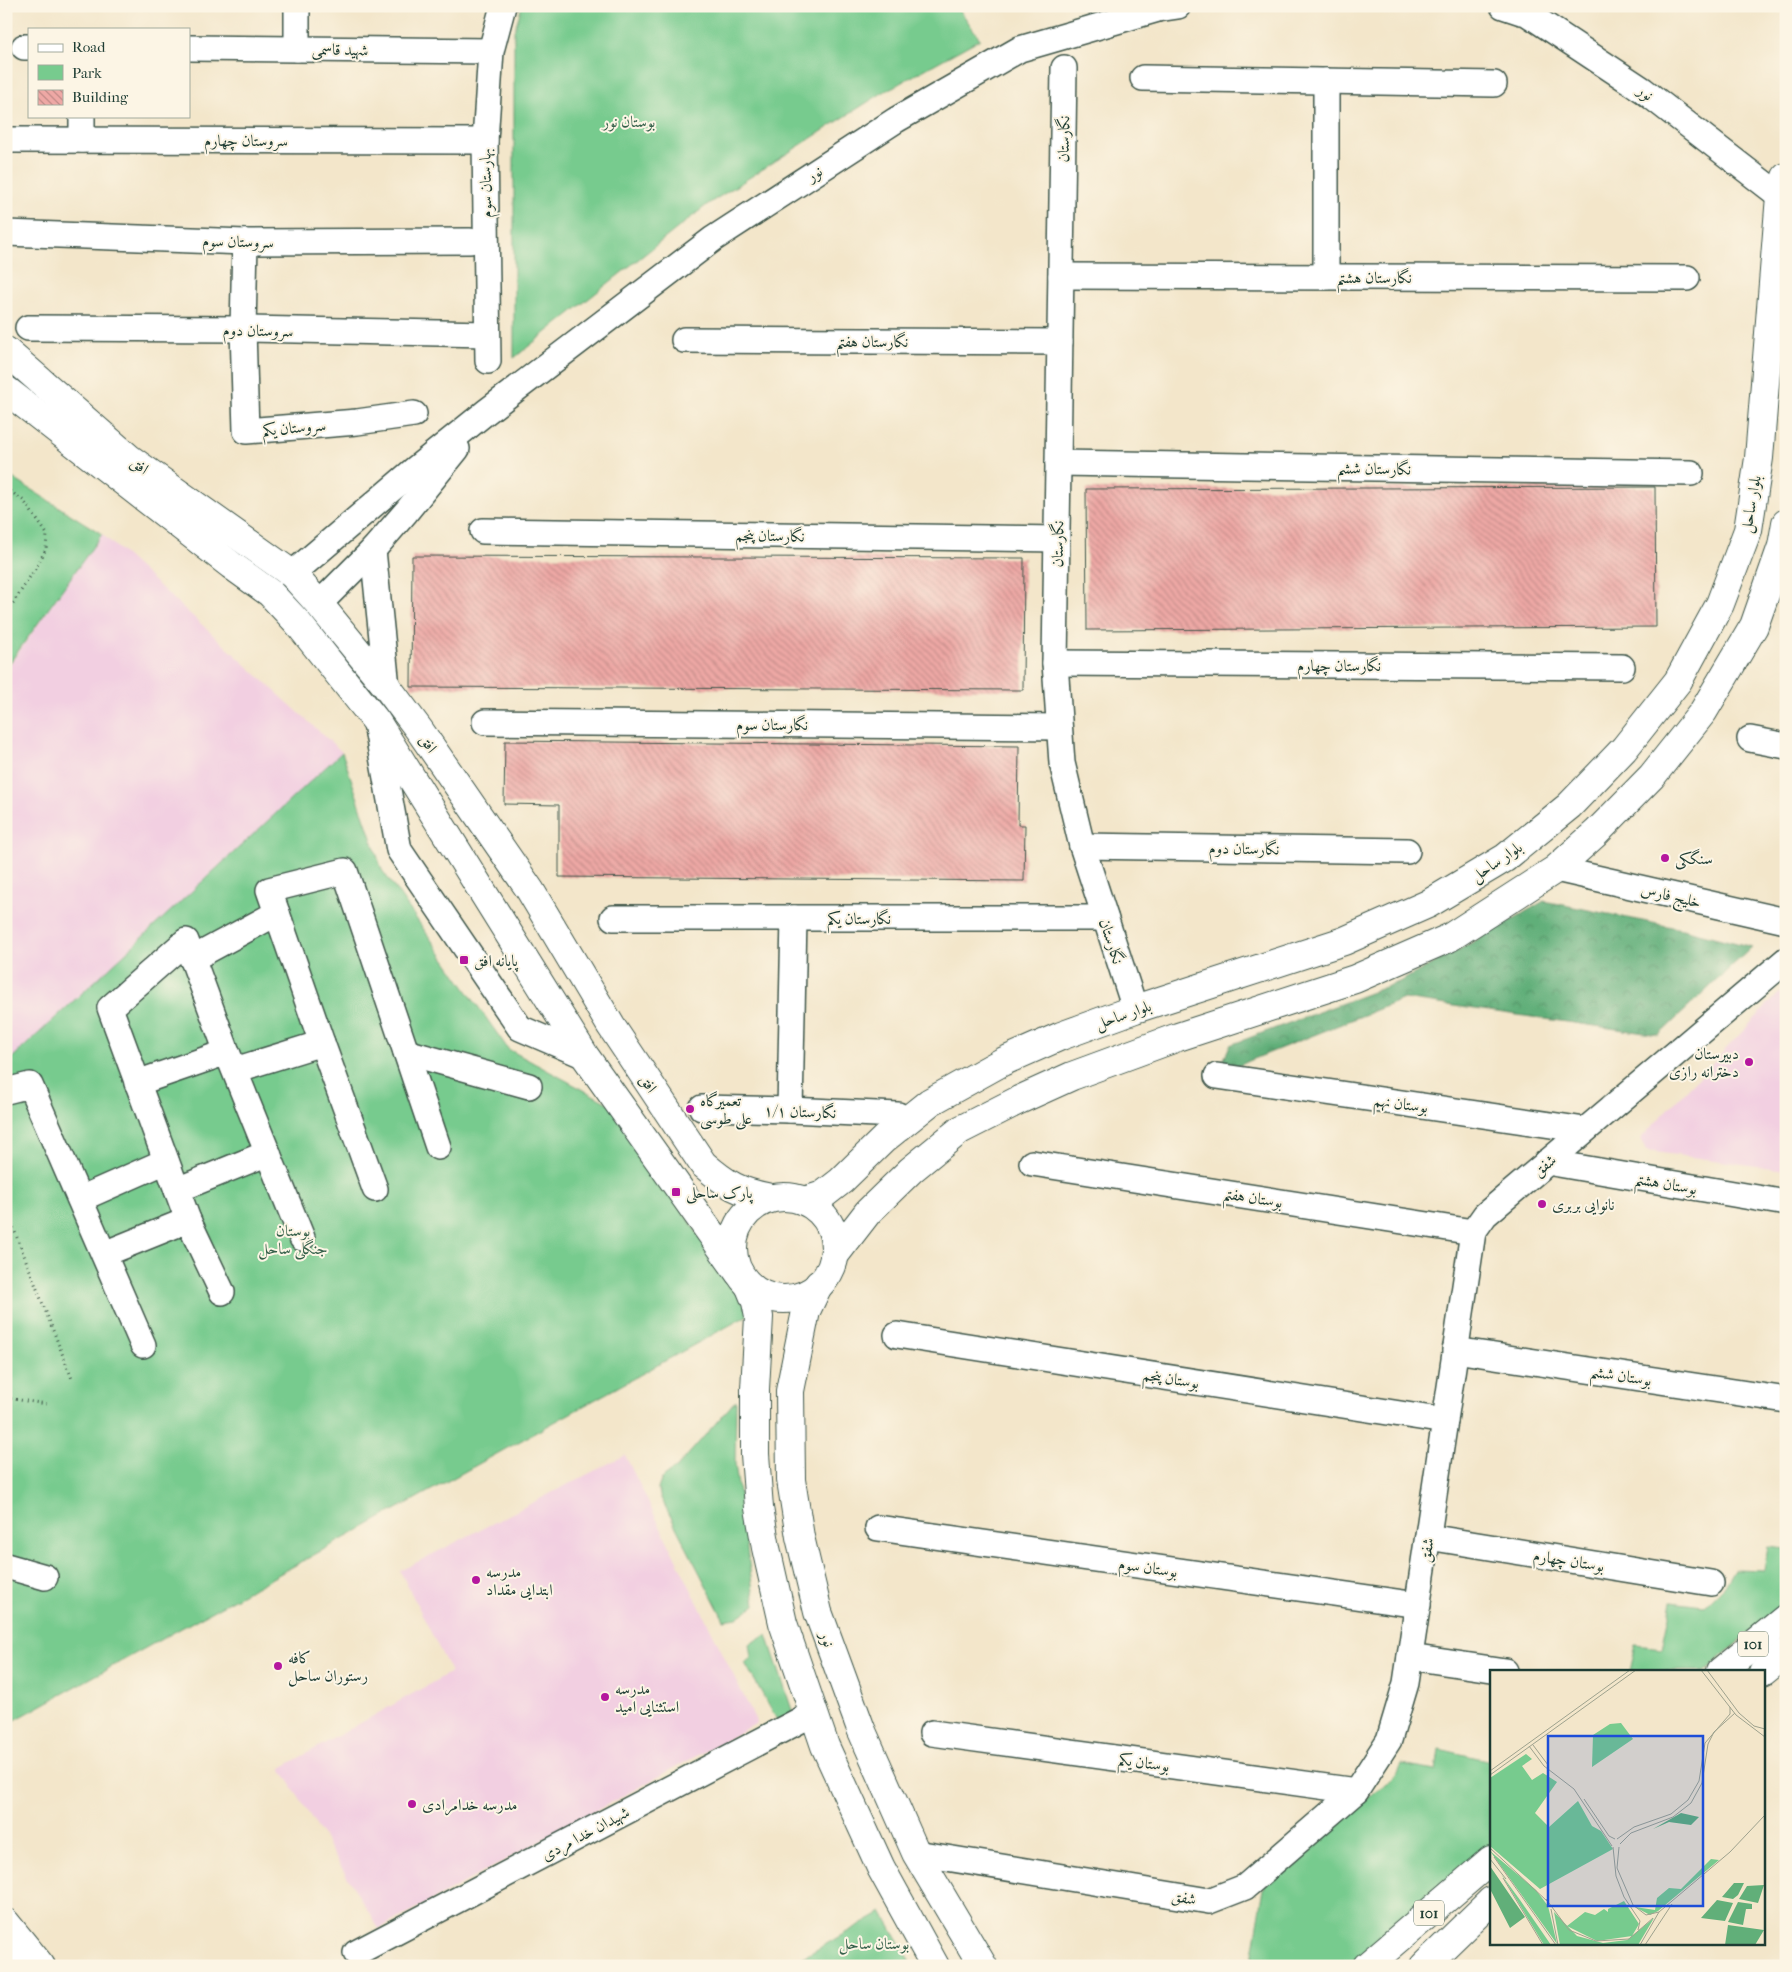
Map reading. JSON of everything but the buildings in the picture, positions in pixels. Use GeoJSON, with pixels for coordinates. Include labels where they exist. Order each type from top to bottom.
{"type":"FeatureCollection","features":[{"type":"Feature","properties":{"kind":"main road","name":"بلوار ساحل"},"geometry":{"type":"LineString","coordinates":[[804,1201],[823,1195],[841,1181],[884,1139],[930,1102],[1002,1062],[1061,1036],[1135,1009],[1344,940],[1428,904],[1505,858],[1569,806],[1624,748],[1678,681],[1720,604],[1748,530],[1759,458],[1784,191]]}},
{"type":"Feature","properties":{"kind":"main road","name":"افق"},"geometry":{"type":"LineString","coordinates":[[6,352],[130,459],[292,574],[387,687],[420,731],[530,890],[611,1026],[703,1164],[724,1182],[746,1193],[771,1198]]}},
{"type":"Feature","properties":{"kind":"main road","name":"افق"},"geometry":{"type":"LineString","coordinates":[[6,390],[231,565],[270,593],[297,622],[376,721],[585,1056],[744,1279]]}},
{"type":"Feature","properties":{"kind":"main road"},"geometry":{"type":"LineString","coordinates":[[834,1256],[868,1212],[911,1170],[960,1130],[1072,1076],[1178,1037],[1355,979],[1441,942],[1556,869],[1596,833],[1652,776],[1703,712],[1754,626],[1782,546],[1786,523]]}},
{"type":"Feature","properties":{"kind":"main road"},"geometry":{"type":"LineString","coordinates":[[270,593],[292,574]]}},
{"type":"Feature","properties":{"kind":"main road"},"geometry":{"type":"LineString","coordinates":[[297,622],[319,604]]}},
{"type":"Feature","properties":{"kind":"main road"},"geometry":{"type":"LineString","coordinates":[[1505,858],[1556,869]]}},
{"type":"Feature","properties":{"kind":"main road"},"geometry":{"type":"LineString","coordinates":[[744,1279],[761,1293],[775,1298],[791,1298],[805,1294],[819,1284],[829,1271],[834,1256],[834,1238],[828,1223],[818,1210],[804,1201],[788,1197],[771,1198],[756,1205],[743,1216],[736,1229],[733,1244],[734,1259],[744,1279],[756,1302],[759,1317],[755,1389],[755,1454],[759,1508],[783,1623],[825,1746],[881,1868],[934,1966]]}},
{"type":"Feature","properties":{"kind":"main road","name":"نور"},"geometry":{"type":"LineString","coordinates":[[819,1284],[806,1311],[790,1391],[792,1480],[800,1537],[818,1612],[861,1729],[916,1853],[983,1966]]}},
{"type":"Feature","properties":{"kind":"main road","name":"101"},"geometry":{"type":"LineString","coordinates":[[1722,1670],[1786,1618]]}},
{"type":"Feature","properties":{"kind":"main road","name":"101"},"geometry":{"type":"LineString","coordinates":[[1764,1671],[1786,1653]]}},
{"type":"Feature","properties":{"kind":"main road"},"geometry":{"type":"LineString","coordinates":[[881,1868],[916,1853]]}},
{"type":"Feature","properties":{"kind":"main road","name":"101"},"geometry":{"type":"LineString","coordinates":[[1367,1966],[1490,1861]]}},
{"type":"Feature","properties":{"kind":"main road","name":"101"},"geometry":{"type":"LineString","coordinates":[[1424,1966],[1490,1902]]}},
{"type":"Feature","properties":{"kind":"main road"},"geometry":{"type":"LineString","coordinates":[[6,1923],[41,1966]]}},
{"type":"Feature","properties":{"kind":"main road"},"geometry":{"type":"LineString","coordinates":[[6,1948],[15,1966]]}},
{"type":"Feature","properties":{"kind":"street"},"geometry":{"type":"LineString","coordinates":[[297,6],[297,48]]}},
{"type":"Feature","properties":{"kind":"street","name":"بهارستان سوم"},"geometry":{"type":"LineString","coordinates":[[488,361],[485,141],[491,51],[504,6]]}},
{"type":"Feature","properties":{"kind":"street","name":"نور"},"geometry":{"type":"LineString","coordinates":[[486,412],[713,239],[896,120],[1020,49],[1158,9],[1178,6]]}},
{"type":"Feature","properties":{"kind":"street","name":"نور"},"geometry":{"type":"LineString","coordinates":[[1516,8],[1643,90],[1784,191]]}},
{"type":"Feature","properties":{"kind":"street","name":"شهید قاسمی"},"geometry":{"type":"LineString","coordinates":[[190,48],[491,51]]}},
{"type":"Feature","properties":{"kind":"street","name":"نگارستان"},"geometry":{"type":"LineString","coordinates":[[1064,68],[1055,663],[1059,727],[1062,763],[1082,846],[1135,1009]]}},
{"type":"Feature","properties":{"kind":"street"},"geometry":{"type":"LineString","coordinates":[[1144,78],[1494,84]]}},
{"type":"Feature","properties":{"kind":"street"},"geometry":{"type":"LineString","coordinates":[[1326,81],[1326,277]]}},
{"type":"Feature","properties":{"kind":"street","name":"سروستان چهارم"},"geometry":{"type":"LineString","coordinates":[[6,140],[82,128],[485,141]]}},
{"type":"Feature","properties":{"kind":"street","name":"سروستان سوم"},"geometry":{"type":"LineString","coordinates":[[6,233],[245,242],[470,241]]}},
{"type":"Feature","properties":{"kind":"street"},"geometry":{"type":"LineString","coordinates":[[244,329],[245,242]]}},
{"type":"Feature","properties":{"kind":"street","name":"نگارستان هشتم"},"geometry":{"type":"LineString","coordinates":[[1061,276],[1687,278]]}},
{"type":"Feature","properties":{"kind":"street","name":"سروستان دوم"},"geometry":{"type":"LineString","coordinates":[[28,328],[244,329],[487,334]]}},
{"type":"Feature","properties":{"kind":"street","name":"سروستان یکم"},"geometry":{"type":"LineString","coordinates":[[244,329],[246,431],[357,422],[414,414]]}},
{"type":"Feature","properties":{"kind":"street","name":"نگارستان هفتم"},"geometry":{"type":"LineString","coordinates":[[684,340],[1060,342]]}},
{"type":"Feature","properties":{"kind":"street"},"geometry":{"type":"LineString","coordinates":[[319,604],[373,550],[486,412]]}},
{"type":"Feature","properties":{"kind":"street"},"geometry":{"type":"LineString","coordinates":[[292,574],[414,470],[486,412]]}},
{"type":"Feature","properties":{"kind":"street","name":"نگارستان ششم"},"geometry":{"type":"LineString","coordinates":[[1058,463],[1691,473]]}},
{"type":"Feature","properties":{"kind":"street","name":"نگارستان پنجم"},"geometry":{"type":"LineString","coordinates":[[483,531],[1057,539]]}},
{"type":"Feature","properties":{"kind":"street"},"geometry":{"type":"LineString","coordinates":[[373,550],[387,687]]}},
{"type":"Feature","properties":{"kind":"street","name":"نگارستان چهارم"},"geometry":{"type":"LineString","coordinates":[[1055,663],[1622,666]]}},
{"type":"Feature","properties":{"kind":"street"},"geometry":{"type":"LineString","coordinates":[[376,721],[400,850],[520,1028],[585,1056]]}},
{"type":"Feature","properties":{"kind":"street","name":"نگارستان سوم"},"geometry":{"type":"LineString","coordinates":[[485,722],[1059,727]]}},
{"type":"Feature","properties":{"kind":"street"},"geometry":{"type":"LineString","coordinates":[[1750,739],[1786,746]]}},
{"type":"Feature","properties":{"kind":"street","name":"نگارستان دوم"},"geometry":{"type":"LineString","coordinates":[[1082,846],[1407,851]]}},
{"type":"Feature","properties":{"kind":"street","name":"خلیج فارس"},"geometry":{"type":"LineString","coordinates":[[1556,869],[1786,921]]}},
{"type":"Feature","properties":{"kind":"street"},"geometry":{"type":"LineString","coordinates":[[375,1189],[269,890],[345,871],[438,1147]]}},
{"type":"Feature","properties":{"kind":"street"},"geometry":{"type":"LineString","coordinates":[[192,958],[277,913]]}},
{"type":"Feature","properties":{"kind":"street","name":"نگارستان یکم"},"geometry":{"type":"LineString","coordinates":[[613,918],[1104,918]]}},
{"type":"Feature","properties":{"kind":"street"},"geometry":{"type":"LineString","coordinates":[[790,1110],[794,918]]}},
{"type":"Feature","properties":{"kind":"street"},"geometry":{"type":"LineString","coordinates":[[222,1292],[188,1220],[110,1008],[186,941],[231,1061],[302,1238]]}},
{"type":"Feature","properties":{"kind":"street","name":"شفق"},"geometry":{"type":"LineString","coordinates":[[916,1853],[1209,1901],[1245,1887],[1356,1791],[1389,1740],[1406,1683],[1473,1232],[1485,1215],[1786,960]]}},
{"type":"Feature","properties":{"kind":"street"},"geometry":{"type":"LineString","coordinates":[[137,1083],[231,1061],[322,1043]]}},
{"type":"Feature","properties":{"kind":"street"},"geometry":{"type":"LineString","coordinates":[[406,1052],[529,1086]]}},
{"type":"Feature","properties":{"kind":"street","name":"بوستان نهم"},"geometry":{"type":"LineString","coordinates":[[1217,1076],[1585,1130]]}},
{"type":"Feature","properties":{"kind":"street"},"geometry":{"type":"LineString","coordinates":[[6,1092],[30,1085],[143,1345]]}},
{"type":"Feature","properties":{"kind":"street","name":"نگارستان ۱/۱"},"geometry":{"type":"LineString","coordinates":[[702,1108],[898,1115]]}},
{"type":"Feature","properties":{"kind":"street"},"geometry":{"type":"LineString","coordinates":[[177,1190],[268,1153]]}},
{"type":"Feature","properties":{"kind":"street"},"geometry":{"type":"LineString","coordinates":[[80,1199],[166,1161]]}},
{"type":"Feature","properties":{"kind":"street","name":"بوستان هشتم"},"geometry":{"type":"LineString","coordinates":[[1547,1162],[1786,1203]]}},
{"type":"Feature","properties":{"kind":"street","name":"بوستان هفتم"},"geometry":{"type":"LineString","coordinates":[[1032,1163],[1473,1232]]}},
{"type":"Feature","properties":{"kind":"street"},"geometry":{"type":"LineString","coordinates":[[104,1254],[188,1220]]}},
{"type":"Feature","properties":{"kind":"street","name":"بوستان پنجم"},"geometry":{"type":"LineString","coordinates":[[897,1335],[1445,1421]]}},
{"type":"Feature","properties":{"kind":"street","name":"بوستان ششم"},"geometry":{"type":"LineString","coordinates":[[1455,1350],[1786,1400]]}},
{"type":"Feature","properties":{"kind":"street","name":"بوستان سوم"},"geometry":{"type":"LineString","coordinates":[[878,1528],[1418,1605]]}},
{"type":"Feature","properties":{"kind":"street","name":"بوستان چهارم"},"geometry":{"type":"LineString","coordinates":[[1428,1537],[1711,1583]]}},
{"type":"Feature","properties":{"kind":"street"},"geometry":{"type":"LineString","coordinates":[[6,1566],[45,1577]]}},
{"type":"Feature","properties":{"kind":"street"},"geometry":{"type":"LineString","coordinates":[[1410,1657],[1498,1670]]}},
{"type":"Feature","properties":{"kind":"street","name":"شهیدان خدا مردی"},"geometry":{"type":"LineString","coordinates":[[356,1953],[814,1713]]}},
{"type":"Feature","properties":{"kind":"street","name":"بوستان یکم"},"geometry":{"type":"LineString","coordinates":[[932,1734],[1356,1791]]}},
{"type":"Feature","properties":{"kind":"path"},"geometry":{"type":"LineString","coordinates":[[6,488],[24,501],[47,534],[46,549],[6,614]]}},
{"type":"Feature","properties":{"kind":"path"},"geometry":{"type":"LineString","coordinates":[[6,1209],[72,1379]]}},
{"type":"Feature","properties":{"kind":"path"},"geometry":{"type":"LineString","coordinates":[[6,1398],[48,1404]]}},
{"type":"Feature","properties":{"kind":"shaded area"},"geometry":{"type":"Polygon","coordinates":[[[102,534],[342,752],[11,1060],[6,1055],[6,670],[102,534]]]}},
{"type":"Feature","properties":{"kind":"shaded area","name":"دبیرستان دخترانه رازی"},"geometry":{"type":"Polygon","coordinates":[[[1786,986],[1786,1170],[1647,1151],[1640,1139],[1786,986]]]}},
{"type":"Feature","properties":{"kind":"shaded area"},"geometry":{"type":"Polygon","coordinates":[[[625,1455],[757,1723],[379,1929],[281,1768],[451,1672],[400,1571],[625,1455]]]}},
{"type":"Feature","properties":{"kind":"green space","name":"بوستان نور"},"geometry":{"type":"Polygon","coordinates":[[[522,6],[957,6],[980,39],[882,93],[708,204],[514,358],[514,31],[522,6]]]}},
{"type":"Feature","properties":{"kind":"green space"},"geometry":{"type":"Polygon","coordinates":[[[6,474],[102,534],[6,668],[6,474]]]}},
{"type":"Feature","properties":{"kind":"green space","name":"بوستان جنگلی ساحل"},"geometry":{"type":"Polygon","coordinates":[[[342,752],[382,870],[508,1049],[615,1107],[750,1314],[6,1725],[6,1055],[11,1059],[342,752]]]}},
{"type":"Feature","properties":{"kind":"green space"},"geometry":{"type":"Polygon","coordinates":[[[1544,901],[1687,930],[1752,947],[1659,1035],[1404,999],[1249,1061],[1217,1076],[1230,1045],[1399,982],[1544,901]]]}},
{"type":"Feature","properties":{"kind":"green space"},"geometry":{"type":"Polygon","coordinates":[[[736,1400],[735,1464],[755,1605],[737,1618],[724,1620],[658,1489],[662,1478],[679,1465],[736,1400]]]}},
{"type":"Feature","properties":{"kind":"green space"},"geometry":{"type":"Polygon","coordinates":[[[1768,1547],[1786,1549],[1786,1602],[1705,1670],[1630,1670],[1636,1645],[1662,1648],[1672,1602],[1704,1606],[1724,1586],[1734,1569],[1764,1570],[1768,1547]]]}},
{"type":"Feature","properties":{"kind":"green space"},"geometry":{"type":"Polygon","coordinates":[[[767,1635],[793,1713],[777,1720],[745,1663],[751,1658],[749,1644],[767,1635]]]}},
{"type":"Feature","properties":{"kind":"green space"},"geometry":{"type":"Polygon","coordinates":[[[1439,1749],[1490,1761],[1490,1849],[1351,1966],[1251,1966],[1265,1883],[1396,1775],[1401,1765],[1436,1771],[1439,1749]]]}},
{"type":"Feature","properties":{"kind":"green space","name":"بوستان ساحل"},"geometry":{"type":"Polygon","coordinates":[[[882,1912],[913,1966],[788,1966],[882,1912]]]}},
{"type":"Feature","properties":{"kind":"place","name":"سنگکی"},"geometry":{"type":"Point","coordinates":[1665,858]}},
{"type":"Feature","properties":{"kind":"place","name":"پایانه افق"},"geometry":{"type":"Point","coordinates":[464,960]}},
{"type":"Feature","properties":{"kind":"place","name":"دبیرستان دخترانه رازی"},"geometry":{"type":"Point","coordinates":[1749,1062]}},
{"type":"Feature","properties":{"kind":"place","name":"تعمیرگاه علی طوسی"},"geometry":{"type":"Point","coordinates":[690,1109]}},
{"type":"Feature","properties":{"kind":"place","name":"پارک ساحلی"},"geometry":{"type":"Point","coordinates":[676,1192]}},
{"type":"Feature","properties":{"kind":"place","name":"نانوایی بربری"},"geometry":{"type":"Point","coordinates":[1542,1204]}},
{"type":"Feature","properties":{"kind":"place","name":"مدرسه ابتدایی مقداد"},"geometry":{"type":"Point","coordinates":[476,1580]}},
{"type":"Feature","properties":{"kind":"place","name":"کافه رستوران ساحل"},"geometry":{"type":"Point","coordinates":[278,1666]}},
{"type":"Feature","properties":{"kind":"place","name":"مدرسه استثنایی امید"},"geometry":{"type":"Point","coordinates":[605,1697]}},
{"type":"Feature","properties":{"kind":"place","name":"مدرسه خدامرادی"},"geometry":{"type":"Point","coordinates":[412,1804]}}]}
